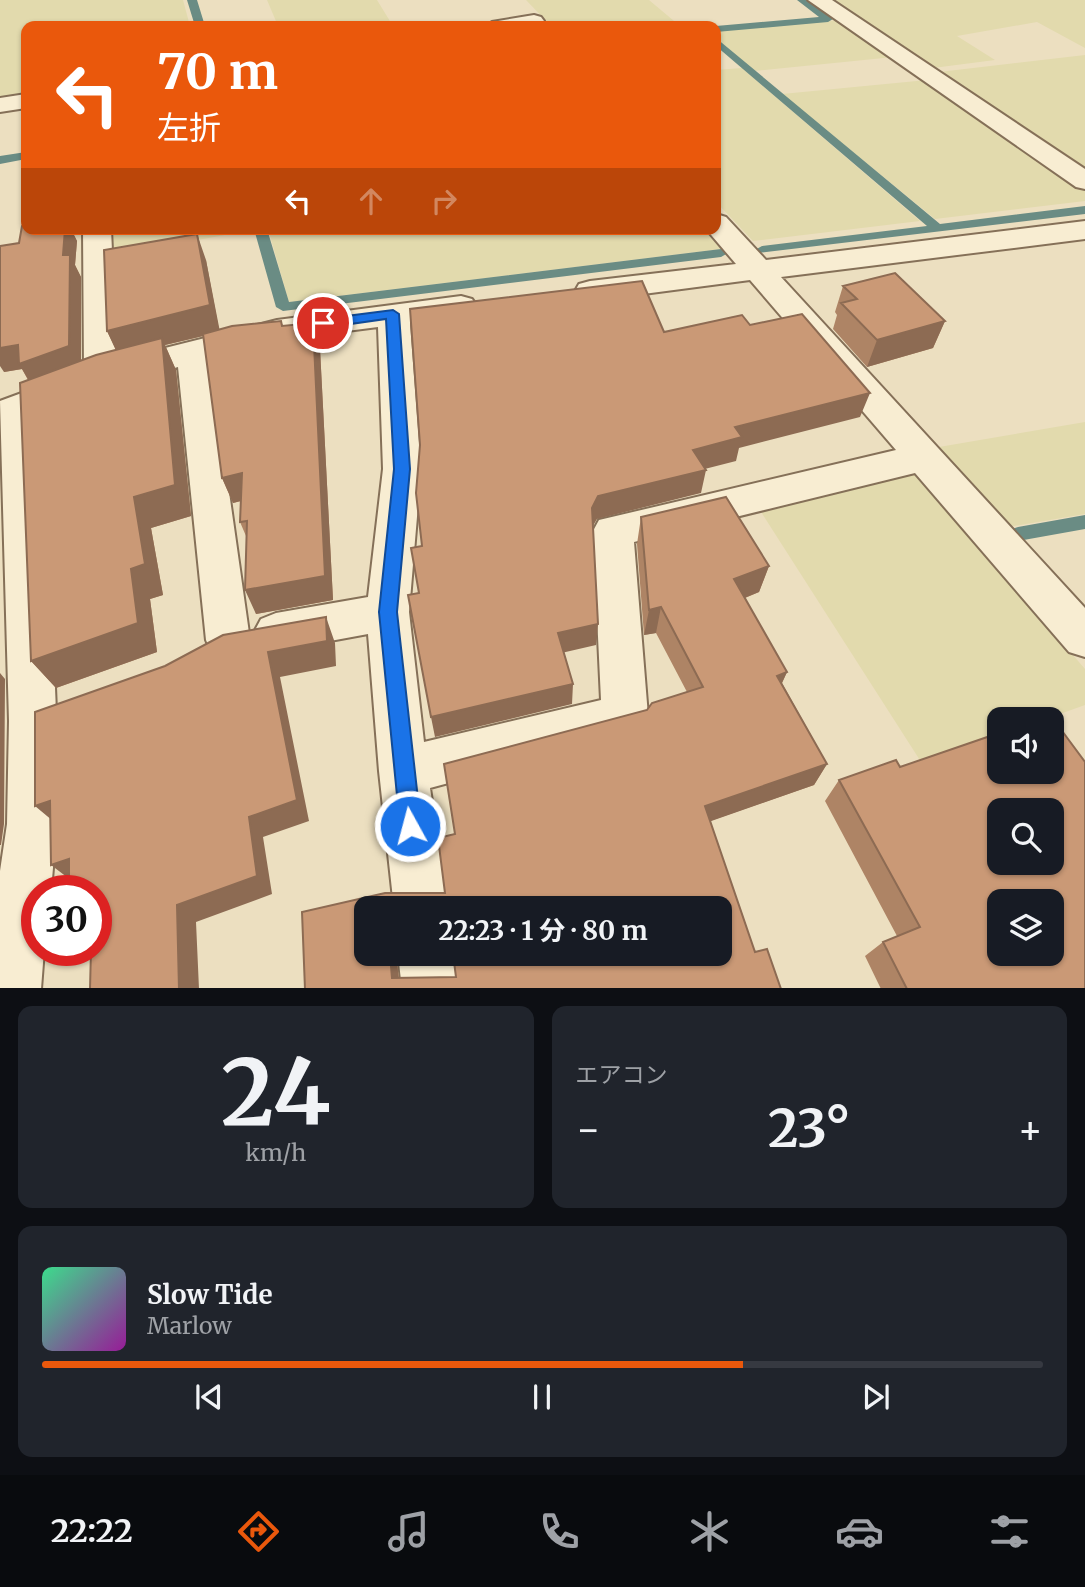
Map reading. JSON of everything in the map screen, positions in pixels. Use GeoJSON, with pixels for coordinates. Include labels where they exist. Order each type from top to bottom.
{"type":"FeatureCollection","features":[{"type":"Feature","properties":{"kind":"street"},"geometry":{"type":"LineString","coordinates":[[516,0],[535,21]]}},
{"type":"Feature","properties":{"kind":"street"},"geometry":{"type":"LineString","coordinates":[[818,0],[1085,181]]}},
{"type":"Feature","properties":{"kind":"street"},"geometry":{"type":"LineString","coordinates":[[0,105],[21,102]]}},
{"type":"Feature","properties":{"kind":"street"},"geometry":{"type":"LineString","coordinates":[[721,229],[1085,638]]}},
{"type":"Feature","properties":{"kind":"street"},"geometry":{"type":"LineString","coordinates":[[555,295],[1085,230]]}},
{"type":"Feature","properties":{"kind":"street"},"geometry":{"type":"LineString","coordinates":[[97,235],[101,376]]}},
{"type":"Feature","properties":{"kind":"street"},"geometry":{"type":"LineString","coordinates":[[12,988],[32,824],[52,714],[9,411],[101,376],[277,330],[488,303]]}},
{"type":"Feature","properties":{"kind":"street"},"geometry":{"type":"LineString","coordinates":[[393,314],[402,469],[388,612],[403,771],[419,896]]}},
{"type":"Feature","properties":{"kind":"street"},"geometry":{"type":"LineString","coordinates":[[193,352],[212,649],[388,612]]}},
{"type":"Feature","properties":{"kind":"street"},"geometry":{"type":"LineString","coordinates":[[403,771],[625,716],[613,531],[923,457]]}},
{"type":"Feature","properties":{"kind":"street"},"geometry":{"type":"LineString","coordinates":[[428,966],[431,988]]}},
{"type":"Feature","properties":{"kind":"shaded area"},"geometry":{"type":"Polygon","coordinates":[[[0,0],[183,0],[189,21],[21,21],[21,95],[0,98],[0,0]]]}},
{"type":"Feature","properties":{"kind":"shaded area"},"geometry":{"type":"Polygon","coordinates":[[[267,0],[377,0],[390,21],[276,21],[267,0]]]}},
{"type":"Feature","properties":{"kind":"shaded area"},"geometry":{"type":"Polygon","coordinates":[[[526,0],[649,0],[674,21],[546,21],[526,0]]]}},
{"type":"Feature","properties":{"kind":"shaded area"},"geometry":{"type":"Polygon","coordinates":[[[828,0],[1085,0],[1085,48],[1037,22],[957,36],[995,60],[933,68],[828,0]]]}},
{"type":"Feature","properties":{"kind":"shaded area"},"geometry":{"type":"Polygon","coordinates":[[[840,20],[894,57],[754,71],[721,42],[721,31],[840,20]]]}},
{"type":"Feature","properties":{"kind":"shaded area"},"geometry":{"type":"Polygon","coordinates":[[[1085,55],[1085,174],[939,72],[1085,55]]]}},
{"type":"Feature","properties":{"kind":"shaded area"},"geometry":{"type":"Polygon","coordinates":[[[742,68],[920,221],[753,241],[721,207],[721,70],[742,68]]]}},
{"type":"Feature","properties":{"kind":"shaded area"},"geometry":{"type":"Polygon","coordinates":[[[927,80],[1085,190],[1085,201],[935,219],[782,94],[927,80]]]}},
{"type":"Feature","properties":{"kind":"shaded area"},"geometry":{"type":"Polygon","coordinates":[[[106,235],[225,235],[106,257],[106,235]]]}},
{"type":"Feature","properties":{"kind":"shaded area"},"geometry":{"type":"Polygon","coordinates":[[[270,235],[708,235],[721,249],[289,302],[270,235]]]}},
{"type":"Feature","properties":{"kind":"shaded area"},"geometry":{"type":"Polygon","coordinates":[[[1085,422],[1085,514],[1008,527],[939,447],[1085,422]]]}},
{"type":"Feature","properties":{"kind":"shaded area"},"geometry":{"type":"Polygon","coordinates":[[[900,469],[917,474],[1085,669],[1085,705],[1064,713],[1064,707],[987,707],[987,741],[923,765],[756,504],[900,469]]]}},
{"type":"Feature","properties":{"kind":"building"},"geometry":{"type":"Polygon","coordinates":[[[21,232],[21,235],[65,235],[63,255],[70,255],[69,346],[19,364],[18,345],[0,348],[0,246],[19,243],[21,232]]]}},
{"type":"Feature","properties":{"kind":"building"},"geometry":{"type":"Polygon","coordinates":[[[197,235],[210,305],[107,331],[104,250],[197,235]]]}},
{"type":"Feature","properties":{"kind":"building"},"geometry":{"type":"Polygon","coordinates":[[[895,273],[945,321],[877,340],[841,303],[857,299],[843,286],[895,273]]]}},
{"type":"Feature","properties":{"kind":"building"},"geometry":{"type":"Polygon","coordinates":[[[642,281],[664,332],[742,315],[750,325],[802,314],[870,393],[735,427],[742,437],[693,450],[706,470],[598,496],[592,508],[598,624],[558,633],[573,684],[431,717],[408,595],[419,593],[411,548],[422,546],[416,493],[420,445],[410,309],[642,281]]]}},
{"type":"Feature","properties":{"kind":"building"},"geometry":{"type":"Polygon","coordinates":[[[281,321],[282,326],[313,323],[325,576],[245,590],[247,521],[240,522],[242,473],[222,478],[203,334],[232,326],[281,321]]]}},
{"type":"Feature","properties":{"kind":"building"},"geometry":{"type":"Polygon","coordinates":[[[162,338],[175,485],[134,497],[145,564],[131,569],[138,623],[31,661],[20,383],[96,355],[162,338]]]}},
{"type":"Feature","properties":{"kind":"building"},"geometry":{"type":"Polygon","coordinates":[[[726,497],[769,566],[734,579],[787,672],[777,676],[827,764],[705,806],[755,952],[767,949],[781,988],[305,988],[302,912],[354,900],[354,966],[391,966],[392,978],[456,977],[455,966],[732,966],[732,896],[372,896],[385,893],[445,893],[438,838],[455,834],[444,764],[647,710],[652,703],[703,687],[661,607],[649,610],[641,517],[726,497]]]}},
{"type":"Feature","properties":{"kind":"building"},"geometry":{"type":"Polygon","coordinates":[[[326,617],[327,641],[268,652],[297,800],[249,817],[257,876],[177,905],[179,988],[90,988],[91,966],[112,966],[112,875],[69,875],[69,859],[51,865],[50,801],[35,806],[35,712],[165,666],[223,635],[326,617]]]}},
{"type":"Feature","properties":{"kind":"building"},"geometry":{"type":"Polygon","coordinates":[[[1064,734],[1085,762],[1085,988],[906,988],[883,942],[920,927],[839,780],[896,760],[900,767],[987,737],[987,784],[1064,784],[1064,734]]]}},
{"type":"Feature","properties":{"kind":"waterway"},"geometry":{"type":"LineString","coordinates":[[192,0],[198,21]]}},
{"type":"Feature","properties":{"kind":"waterway"},"geometry":{"type":"LineString","coordinates":[[721,29],[828,19],[802,0]]}},
{"type":"Feature","properties":{"kind":"waterway"},"geometry":{"type":"LineString","coordinates":[[721,45],[937,228]]}},
{"type":"Feature","properties":{"kind":"waterway"},"geometry":{"type":"LineString","coordinates":[[0,160],[21,157]]}},
{"type":"Feature","properties":{"kind":"waterway"},"geometry":{"type":"LineString","coordinates":[[762,250],[1085,210]]}},
{"type":"Feature","properties":{"kind":"waterway"},"geometry":{"type":"LineString","coordinates":[[262,235],[283,307],[721,253]]}},
{"type":"Feature","properties":{"kind":"waterway"},"geometry":{"type":"LineString","coordinates":[[1018,534],[1085,522]]}},
{"type":"Feature","properties":{"kind":"route"},"geometry":{"type":"LineString","coordinates":[[323,323],[393,314],[402,469],[388,612],[410,826]]}}]}
